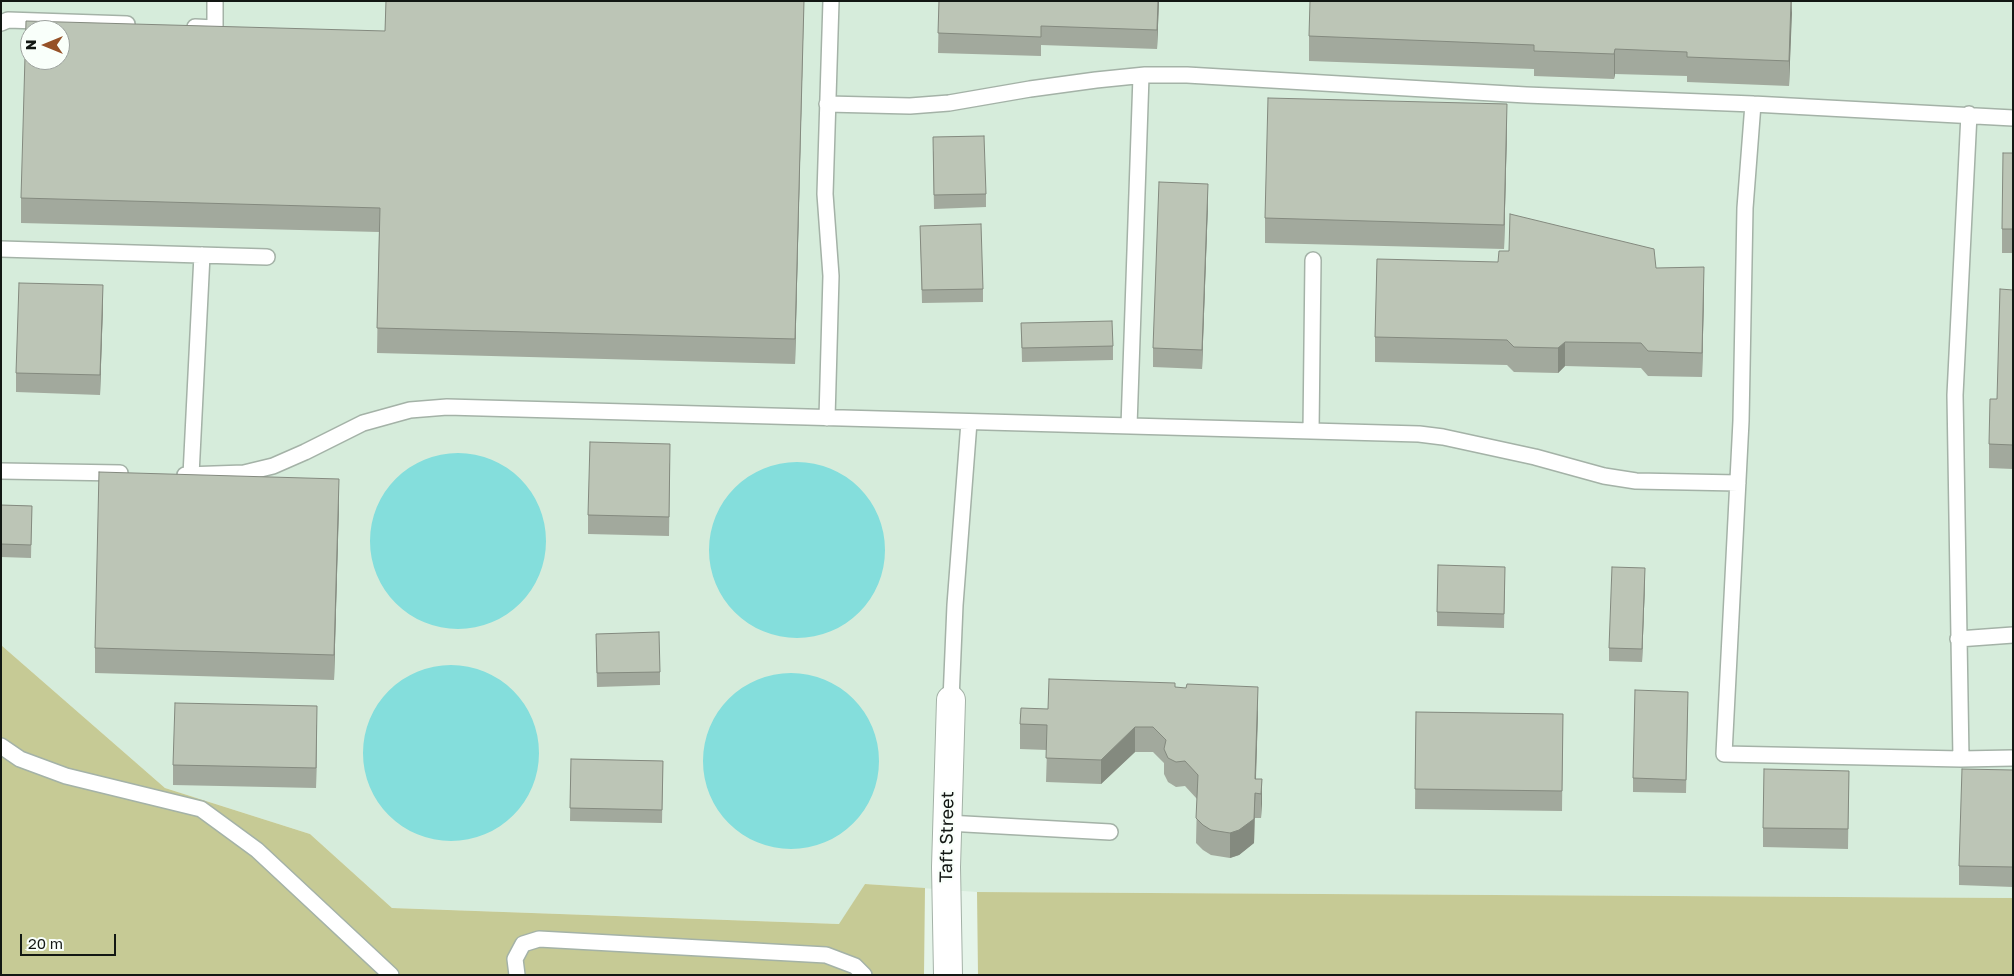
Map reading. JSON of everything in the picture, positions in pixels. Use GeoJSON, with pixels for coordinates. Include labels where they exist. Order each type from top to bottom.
{"type":"FeatureCollection","features":[{"type":"Feature","properties":{"kind":"street","name":"Taft Street"},"geometry":{"type":"LineString","coordinates":[[948,975],[946,867],[951,700]]}},
{"type":"Feature","properties":{"kind":"lane"},"geometry":{"type":"LineString","coordinates":[[185,26],[214,28],[216,1]]}},
{"type":"Feature","properties":{"kind":"lane"},"geometry":{"type":"LineString","coordinates":[[827,418],[831,276],[825,194],[831,1]]}},
{"type":"Feature","properties":{"kind":"lane"},"geometry":{"type":"LineString","coordinates":[[1,23],[8,20],[146,25]]}},
{"type":"Feature","properties":{"kind":"lane"},"geometry":{"type":"LineString","coordinates":[[827,104],[910,106],[949,103],[1030,89],[1141,76],[1187,75],[1526,95],[1969,114],[2013,118]]}},
{"type":"Feature","properties":{"kind":"lane"},"geometry":{"type":"LineString","coordinates":[[1129,426],[1141,76]]}},
{"type":"Feature","properties":{"kind":"lane"},"geometry":{"type":"LineString","coordinates":[[1753,104],[1745,208],[1738,484],[1724,754],[1961,759],[2013,758]]}},
{"type":"Feature","properties":{"kind":"lane"},"geometry":{"type":"LineString","coordinates":[[1961,759],[1955,395],[1969,114]]}},
{"type":"Feature","properties":{"kind":"lane"},"geometry":{"type":"LineString","coordinates":[[1,249],[267,257]]}},
{"type":"Feature","properties":{"kind":"lane"},"geometry":{"type":"LineString","coordinates":[[191,475],[202,255]]}},
{"type":"Feature","properties":{"kind":"lane"},"geometry":{"type":"LineString","coordinates":[[1311,431],[1313,260]]}},
{"type":"Feature","properties":{"kind":"lane"},"geometry":{"type":"LineString","coordinates":[[171,474],[244,473],[273,466],[363,424],[410,410],[447,408],[1419,434],[1443,436],[1535,457],[1604,476],[1636,480],[1738,484]]}},
{"type":"Feature","properties":{"kind":"lane"},"geometry":{"type":"LineString","coordinates":[[951,700],[955,605],[969,422]]}},
{"type":"Feature","properties":{"kind":"lane"},"geometry":{"type":"LineString","coordinates":[[1,471],[131,474]]}},
{"type":"Feature","properties":{"kind":"lane"},"geometry":{"type":"LineString","coordinates":[[1958,639],[2013,635]]}},
{"type":"Feature","properties":{"kind":"lane"},"geometry":{"type":"LineString","coordinates":[[1,746],[20,759],[66,776],[201,809],[257,850],[391,975]]}},
{"type":"Feature","properties":{"kind":"lane"},"geometry":{"type":"LineString","coordinates":[[947,823],[1110,832]]}},
{"type":"Feature","properties":{"kind":"lane"},"geometry":{"type":"LineString","coordinates":[[517,975],[515,959],[522,944],[539,939],[826,955],[855,966],[864,975]]}},
{"type":"Feature","properties":{"kind":"shaded area"},"geometry":{"type":"Polygon","coordinates":[[[1,1],[2013,1],[2013,898],[977,892],[865,884],[840,924],[392,908],[310,834],[165,788],[1,645],[1,1]]]}},
{"type":"Feature","properties":{"kind":"green space"},"geometry":{"type":"Polygon","coordinates":[[[1,645],[165,788],[310,834],[392,908],[839,924],[865,884],[925,888],[924,975],[1,975],[1,645]]]}},
{"type":"Feature","properties":{"kind":"green space"},"geometry":{"type":"Polygon","coordinates":[[[977,892],[2013,898],[2013,975],[978,975],[977,892]]]}},
{"type":"Feature","properties":{"kind":"water"},"geometry":{"type":"Polygon","coordinates":[[[449,453],[467,453],[492,459],[507,467],[521,478],[532,492],[540,507],[545,524],[545,558],[540,575],[532,590],[521,604],[507,615],[484,626],[467,629],[449,629],[424,623],[409,615],[395,604],[384,590],[373,567],[370,550],[370,532],[376,507],[384,492],[395,478],[409,467],[432,456],[449,453]]]}},
{"type":"Feature","properties":{"kind":"water"},"geometry":{"type":"Polygon","coordinates":[[[788,462],[806,462],[831,468],[846,476],[860,487],[871,501],[879,516],[884,533],[884,567],[879,584],[871,599],[860,613],[846,624],[823,635],[806,638],[788,638],[763,632],[748,624],[734,613],[723,599],[712,576],[709,559],[709,541],[715,516],[723,501],[734,487],[748,476],[771,465],[788,462]]]}},
{"type":"Feature","properties":{"kind":"water"},"geometry":{"type":"Polygon","coordinates":[[[442,665],[460,665],[485,671],[514,690],[533,719],[538,736],[538,770],[533,787],[514,816],[493,831],[477,838],[460,841],[442,841],[417,835],[388,816],[373,795],[366,779],[363,762],[363,744],[369,719],[388,690],[409,675],[425,668],[442,665]]]}},
{"type":"Feature","properties":{"kind":"water"},"geometry":{"type":"Polygon","coordinates":[[[782,673],[800,673],[825,679],[840,687],[854,698],[865,712],[873,727],[878,744],[878,778],[873,795],[865,810],[854,824],[840,835],[817,846],[800,849],[782,849],[757,843],[742,835],[728,824],[717,810],[706,787],[703,770],[703,752],[709,727],[717,712],[728,698],[742,687],[765,676],[782,673]]]}},
{"type":"Feature","properties":{"kind":"building"},"geometry":{"type":"Polygon","coordinates":[[[386,1],[804,1],[795,339],[377,328],[380,208],[21,198],[25,70],[70,70],[70,22],[385,31],[386,1]]]}},
{"type":"Feature","properties":{"kind":"building"},"geometry":{"type":"Polygon","coordinates":[[[939,1],[1158,1],[1157,30],[1041,26],[1041,37],[938,33],[939,1]]]}},
{"type":"Feature","properties":{"kind":"building"},"geometry":{"type":"Polygon","coordinates":[[[1310,1],[1791,1],[1789,61],[1687,57],[1687,52],[1615,49],[1614,54],[1534,51],[1534,45],[1309,36],[1310,1]]]}},
{"type":"Feature","properties":{"kind":"building"},"geometry":{"type":"Polygon","coordinates":[[[1268,98],[1507,104],[1504,225],[1265,218],[1268,98]]]}},
{"type":"Feature","properties":{"kind":"building"},"geometry":{"type":"Polygon","coordinates":[[[984,136],[986,194],[934,195],[933,137],[984,136]]]}},
{"type":"Feature","properties":{"kind":"building"},"geometry":{"type":"Polygon","coordinates":[[[2003,153],[2013,153],[2013,229],[2002,229],[2003,153]]]}},
{"type":"Feature","properties":{"kind":"building"},"geometry":{"type":"Polygon","coordinates":[[[1159,182],[1208,184],[1202,350],[1153,348],[1159,182]]]}},
{"type":"Feature","properties":{"kind":"building"},"geometry":{"type":"Polygon","coordinates":[[[1510,214],[1654,249],[1656,268],[1704,267],[1702,353],[1648,351],[1641,343],[1565,342],[1558,348],[1514,347],[1507,340],[1375,337],[1377,259],[1498,262],[1499,251],[1509,251],[1510,214]]]}},
{"type":"Feature","properties":{"kind":"building"},"geometry":{"type":"Polygon","coordinates":[[[981,224],[983,289],[922,290],[920,226],[981,224]]]}},
{"type":"Feature","properties":{"kind":"building"},"geometry":{"type":"Polygon","coordinates":[[[19,283],[103,285],[100,375],[16,373],[19,283]]]}},
{"type":"Feature","properties":{"kind":"building"},"geometry":{"type":"Polygon","coordinates":[[[2000,289],[2013,290],[2013,445],[1989,444],[1990,399],[1997,399],[2000,289]]]}},
{"type":"Feature","properties":{"kind":"building"},"geometry":{"type":"Polygon","coordinates":[[[1112,321],[1113,346],[1022,348],[1021,323],[1112,321]]]}},
{"type":"Feature","properties":{"kind":"building"},"geometry":{"type":"Polygon","coordinates":[[[590,442],[670,444],[669,517],[588,515],[590,442]]]}},
{"type":"Feature","properties":{"kind":"building"},"geometry":{"type":"Polygon","coordinates":[[[99,472],[339,479],[334,655],[95,648],[99,472]]]}},
{"type":"Feature","properties":{"kind":"building"},"geometry":{"type":"Polygon","coordinates":[[[1,505],[32,506],[31,545],[1,544],[1,505]]]}},
{"type":"Feature","properties":{"kind":"building"},"geometry":{"type":"Polygon","coordinates":[[[1438,565],[1505,567],[1504,614],[1437,612],[1438,565]]]}},
{"type":"Feature","properties":{"kind":"building"},"geometry":{"type":"Polygon","coordinates":[[[1612,567],[1645,568],[1642,649],[1609,648],[1612,567]]]}},
{"type":"Feature","properties":{"kind":"building"},"geometry":{"type":"Polygon","coordinates":[[[659,632],[660,672],[597,673],[596,634],[659,632]]]}},
{"type":"Feature","properties":{"kind":"building"},"geometry":{"type":"Polygon","coordinates":[[[1049,679],[1175,683],[1175,687],[1186,688],[1187,684],[1258,687],[1255,779],[1262,779],[1261,794],[1255,793],[1254,819],[1239,830],[1230,833],[1211,830],[1203,825],[1196,818],[1198,775],[1185,761],[1176,762],[1168,758],[1164,749],[1166,740],[1153,727],[1135,727],[1101,760],[1046,758],[1047,725],[1020,724],[1021,708],[1048,709],[1049,679]]]}},
{"type":"Feature","properties":{"kind":"building"},"geometry":{"type":"Polygon","coordinates":[[[1635,690],[1688,692],[1686,780],[1633,778],[1635,690]]]}},
{"type":"Feature","properties":{"kind":"building"},"geometry":{"type":"Polygon","coordinates":[[[175,703],[317,706],[316,768],[173,765],[175,703]]]}},
{"type":"Feature","properties":{"kind":"building"},"geometry":{"type":"Polygon","coordinates":[[[1416,712],[1563,714],[1562,791],[1415,789],[1416,712]]]}},
{"type":"Feature","properties":{"kind":"building"},"geometry":{"type":"Polygon","coordinates":[[[571,759],[663,761],[662,810],[570,808],[571,759]]]}},
{"type":"Feature","properties":{"kind":"building"},"geometry":{"type":"Polygon","coordinates":[[[1764,769],[1849,771],[1848,829],[1763,828],[1764,769]]]}},
{"type":"Feature","properties":{"kind":"building"},"geometry":{"type":"Polygon","coordinates":[[[1962,769],[2013,770],[2013,867],[1959,866],[1962,769]]]}}]}
